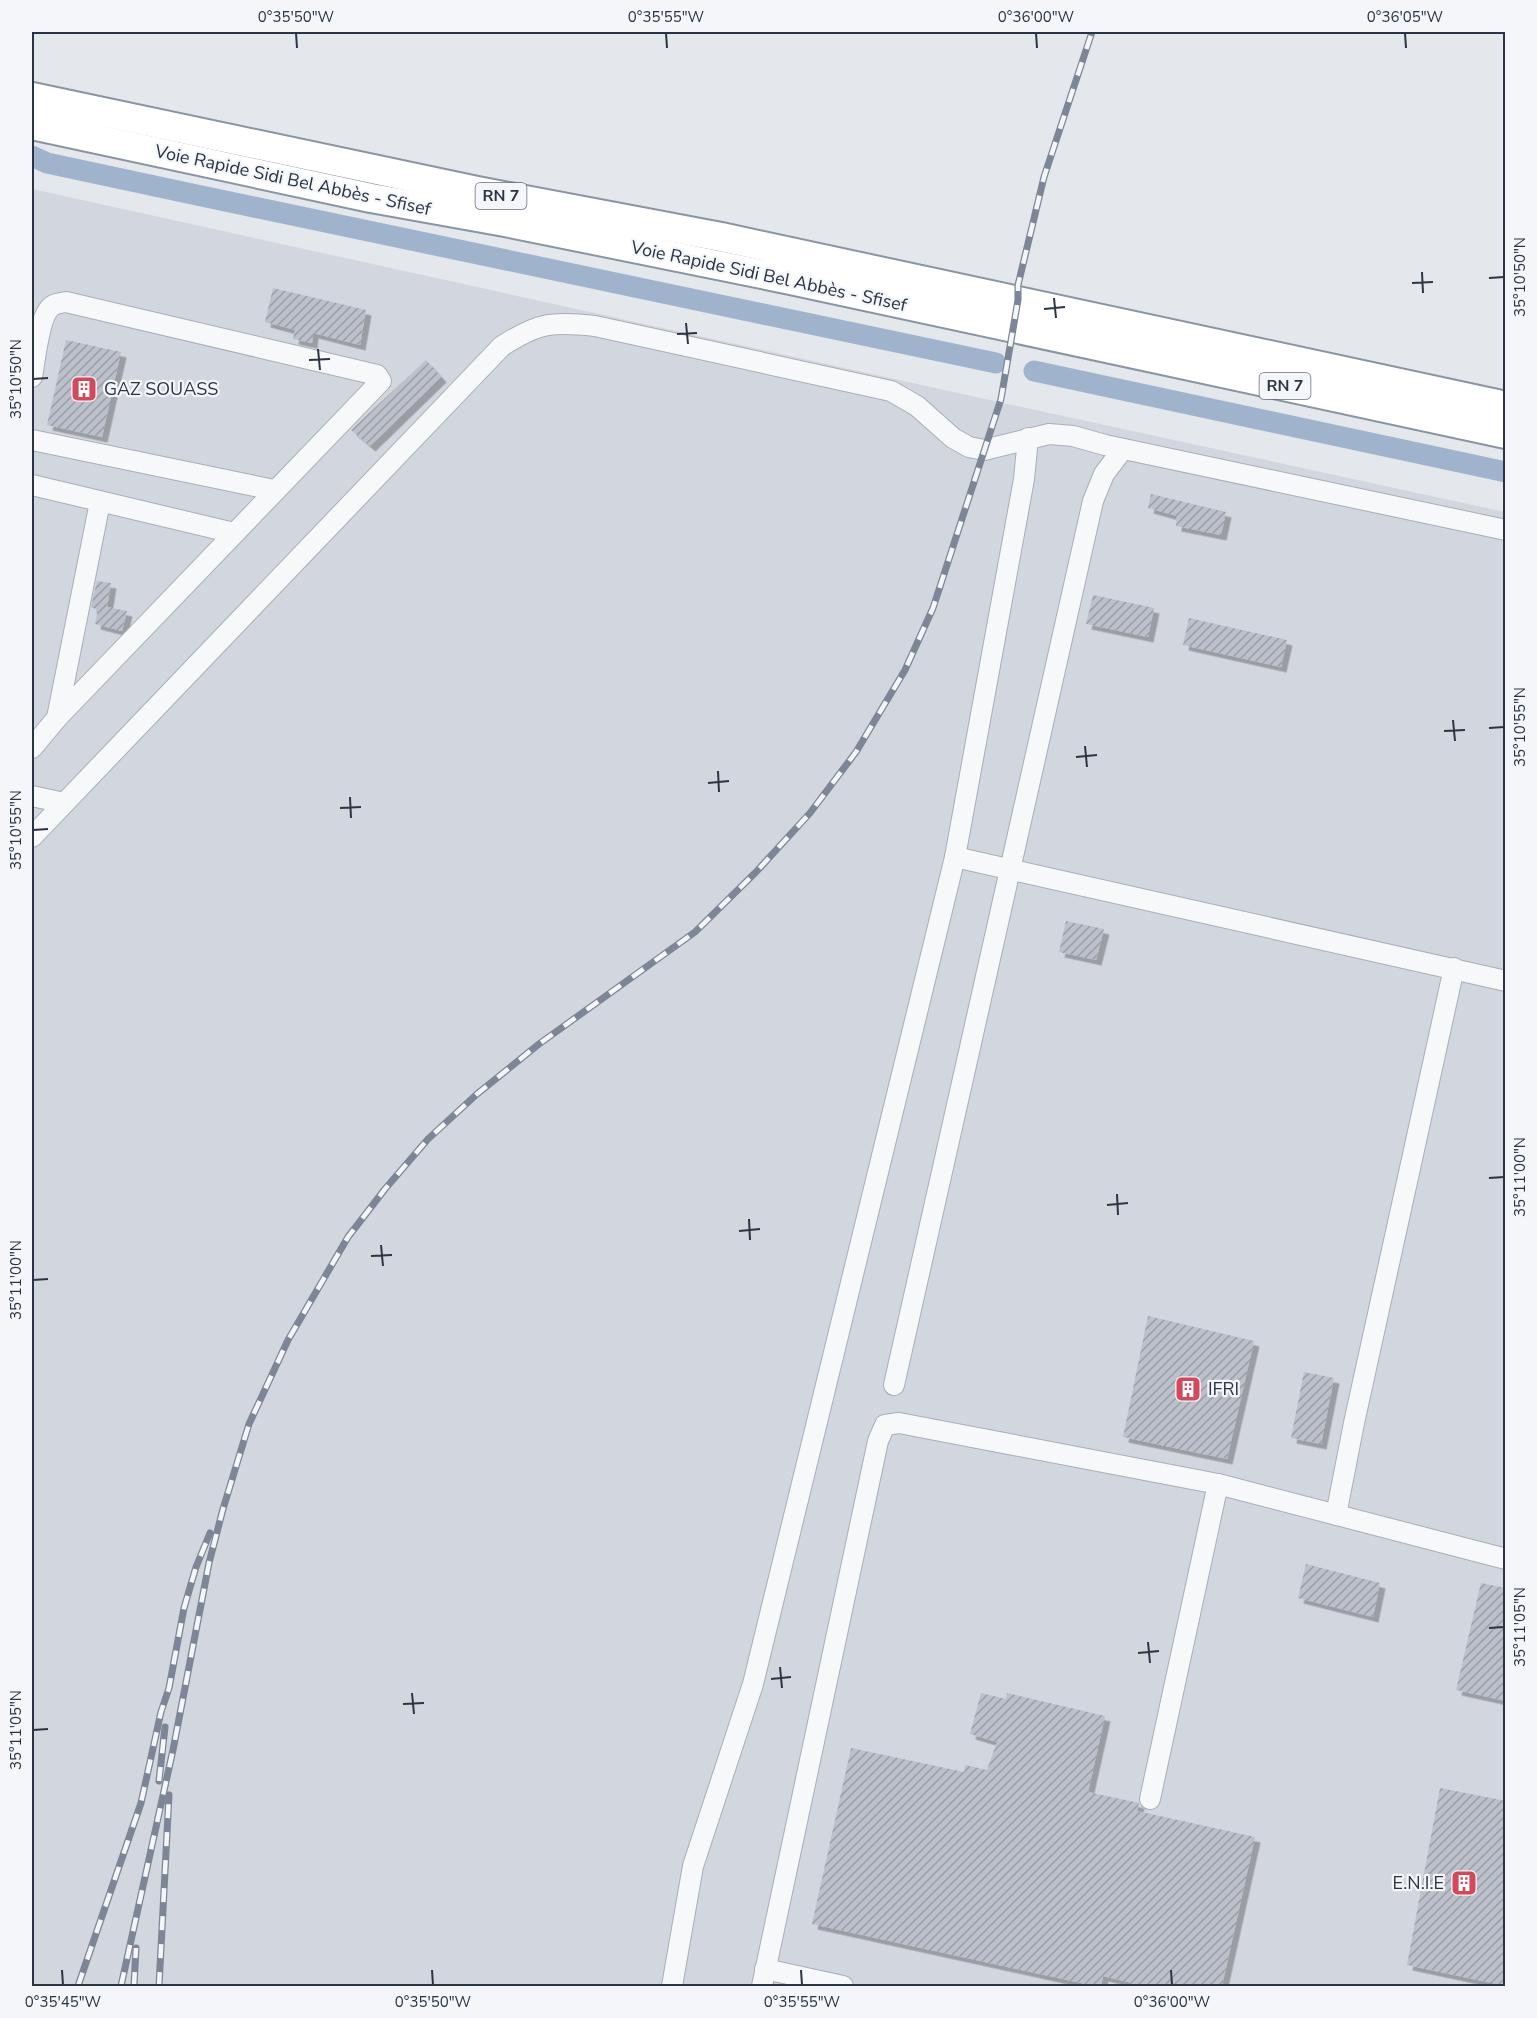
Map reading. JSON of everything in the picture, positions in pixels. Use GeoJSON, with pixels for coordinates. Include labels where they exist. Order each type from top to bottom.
{"type":"FeatureCollection","features":[{"type":"Feature","properties":{"kind":"highway","name":"Voie Rapide Sidi Bel Abbès - Sfisef"},"geometry":{"type":"LineString","coordinates":[[32,97],[466,189],[721,237],[1506,406]]}},
{"type":"Feature","properties":{"kind":"highway","name":"Voie Rapide Sidi Bel Abbès - Sfisef"},"geometry":{"type":"LineString","coordinates":[[32,124],[371,198],[786,279],[1506,434]]}},
{"type":"Feature","properties":{"kind":"lane"},"geometry":{"type":"LineString","coordinates":[[32,377],[44,318],[51,306],[66,302],[379,376],[381,381],[57,718],[32,748]]}},
{"type":"Feature","properties":{"kind":"lane"},"geometry":{"type":"LineString","coordinates":[[32,837],[502,346],[540,325],[564,322],[595,326],[891,391],[917,406],[953,438],[969,447],[984,450],[1049,434],[1073,436],[1123,449],[1506,530]]}},
{"type":"Feature","properties":{"kind":"lane"},"geometry":{"type":"LineString","coordinates":[[672,1986],[693,1866],[753,1684],[955,857],[1022,491],[1028,438]]}},
{"type":"Feature","properties":{"kind":"lane"},"geometry":{"type":"LineString","coordinates":[[32,440],[274,490]]}},
{"type":"Feature","properties":{"kind":"lane"},"geometry":{"type":"LineString","coordinates":[[894,1385],[1093,501],[1104,474],[1123,449]]}},
{"type":"Feature","properties":{"kind":"lane"},"geometry":{"type":"LineString","coordinates":[[32,484],[234,533]]}},
{"type":"Feature","properties":{"kind":"lane"},"geometry":{"type":"LineString","coordinates":[[57,718],[100,502]]}},
{"type":"Feature","properties":{"kind":"lane"},"geometry":{"type":"LineString","coordinates":[[32,796],[64,803]]}},
{"type":"Feature","properties":{"kind":"lane"},"geometry":{"type":"LineString","coordinates":[[955,857],[1506,981]]}},
{"type":"Feature","properties":{"kind":"lane"},"geometry":{"type":"LineString","coordinates":[[1336,1515],[1354,1422],[1454,969]]}},
{"type":"Feature","properties":{"kind":"lane"},"geometry":{"type":"LineString","coordinates":[[843,1986],[763,1978],[878,1441],[885,1425],[899,1423],[1218,1484],[1506,1559]]}},
{"type":"Feature","properties":{"kind":"lane"},"geometry":{"type":"LineString","coordinates":[[1150,1799],[1218,1484]]}},
{"type":"Feature","properties":{"kind":"shaded area"},"geometry":{"type":"Polygon","coordinates":[[[32,189],[1505,512],[1505,1986],[32,1986],[32,189]]]}},
{"type":"Feature","properties":{"kind":"building"},"geometry":{"type":"Polygon","coordinates":[[[273,288],[366,310],[360,345],[313,333],[312,343],[293,339],[295,330],[265,322],[273,288]]]}},
{"type":"Feature","properties":{"kind":"building","name":"GAZ SOUASS"},"geometry":{"type":"Polygon","coordinates":[[[66,340],[121,352],[102,437],[47,425],[66,340]]]}},
{"type":"Feature","properties":{"kind":"building"},"geometry":{"type":"Polygon","coordinates":[[[426,360],[441,377],[370,446],[351,430],[426,360]]]}},
{"type":"Feature","properties":{"kind":"building"},"geometry":{"type":"Polygon","coordinates":[[[1151,494],[1226,512],[1221,535],[1176,526],[1177,516],[1148,508],[1151,494]]]}},
{"type":"Feature","properties":{"kind":"building"},"geometry":{"type":"Polygon","coordinates":[[[97,581],[111,583],[107,607],[127,611],[122,631],[95,624],[98,610],[91,607],[97,581]]]}},
{"type":"Feature","properties":{"kind":"building"},"geometry":{"type":"Polygon","coordinates":[[[1093,595],[1154,608],[1148,637],[1086,624],[1093,595]]]}},
{"type":"Feature","properties":{"kind":"building"},"geometry":{"type":"Polygon","coordinates":[[[1189,618],[1287,640],[1281,667],[1183,645],[1189,618]]]}},
{"type":"Feature","properties":{"kind":"building"},"geometry":{"type":"Polygon","coordinates":[[[1066,921],[1104,929],[1096,960],[1059,952],[1066,921]]]}},
{"type":"Feature","properties":{"kind":"building","name":"IFRI"},"geometry":{"type":"Polygon","coordinates":[[[1148,1316],[1254,1341],[1227,1459],[1123,1437],[1148,1316]]]}},
{"type":"Feature","properties":{"kind":"building"},"geometry":{"type":"Polygon","coordinates":[[[1304,1372],[1334,1378],[1321,1444],[1291,1438],[1304,1372]]]}},
{"type":"Feature","properties":{"kind":"building"},"geometry":{"type":"Polygon","coordinates":[[[1306,1564],[1380,1583],[1373,1617],[1298,1598],[1306,1564]]]}},
{"type":"Feature","properties":{"kind":"building"},"geometry":{"type":"Polygon","coordinates":[[[1481,1583],[1506,1588],[1506,1701],[1456,1690],[1481,1583]]]}},
{"type":"Feature","properties":{"kind":"building"},"geometry":{"type":"Polygon","coordinates":[[[981,1693],[1006,1699],[1007,1693],[1105,1716],[1088,1792],[1139,1803],[1137,1811],[1255,1837],[1222,1986],[1131,1986],[1132,1983],[1103,1976],[1101,1986],[1095,1986],[812,1924],[851,1748],[964,1772],[965,1765],[987,1770],[997,1742],[970,1734],[981,1693]]]}},
{"type":"Feature","properties":{"kind":"building","name":"E.N.I.E"},"geometry":{"type":"Polygon","coordinates":[[[1440,1788],[1506,1801],[1506,1986],[1407,1965],[1440,1788]]]}},
{"type":"Feature","properties":{"kind":"waterway"},"geometry":{"type":"LineString","coordinates":[[32,156],[47,163],[996,363]]}},
{"type":"Feature","properties":{"kind":"waterway"},"geometry":{"type":"LineString","coordinates":[[1034,371],[1506,472]]}},
{"type":"Feature","properties":{"kind":"railway"},"geometry":{"type":"LineString","coordinates":[[121,1986],[173,1750],[209,1563],[249,1424],[288,1340],[348,1237],[428,1139],[477,1094],[539,1044],[695,932],[756,872],[810,813],[856,752],[905,670],[933,608],[1001,399],[1018,300],[1018,285],[1044,177],[1092,32]]}},
{"type":"Feature","properties":{"kind":"railway"},"geometry":{"type":"LineString","coordinates":[[78,1986],[141,1803],[161,1712],[169,1688],[184,1608],[196,1567],[210,1533]]}},
{"type":"Feature","properties":{"kind":"railway"},"geometry":{"type":"LineString","coordinates":[[159,1781],[165,1727]]}},
{"type":"Feature","properties":{"kind":"railway"},"geometry":{"type":"LineString","coordinates":[[159,1986],[169,1795]]}},
{"type":"Feature","properties":{"kind":"railway"},"geometry":{"type":"LineString","coordinates":[[134,1986],[136,1948]]}},
{"type":"Feature","properties":{"kind":"place","name":"GAZ SOUASS"},"geometry":{"type":"Point","coordinates":[84,389]}},
{"type":"Feature","properties":{"kind":"place","name":"IFRI"},"geometry":{"type":"Point","coordinates":[1188,1389]}},
{"type":"Feature","properties":{"kind":"place","name":"E.N.I.E"},"geometry":{"type":"Point","coordinates":[1464,1883]}}]}
